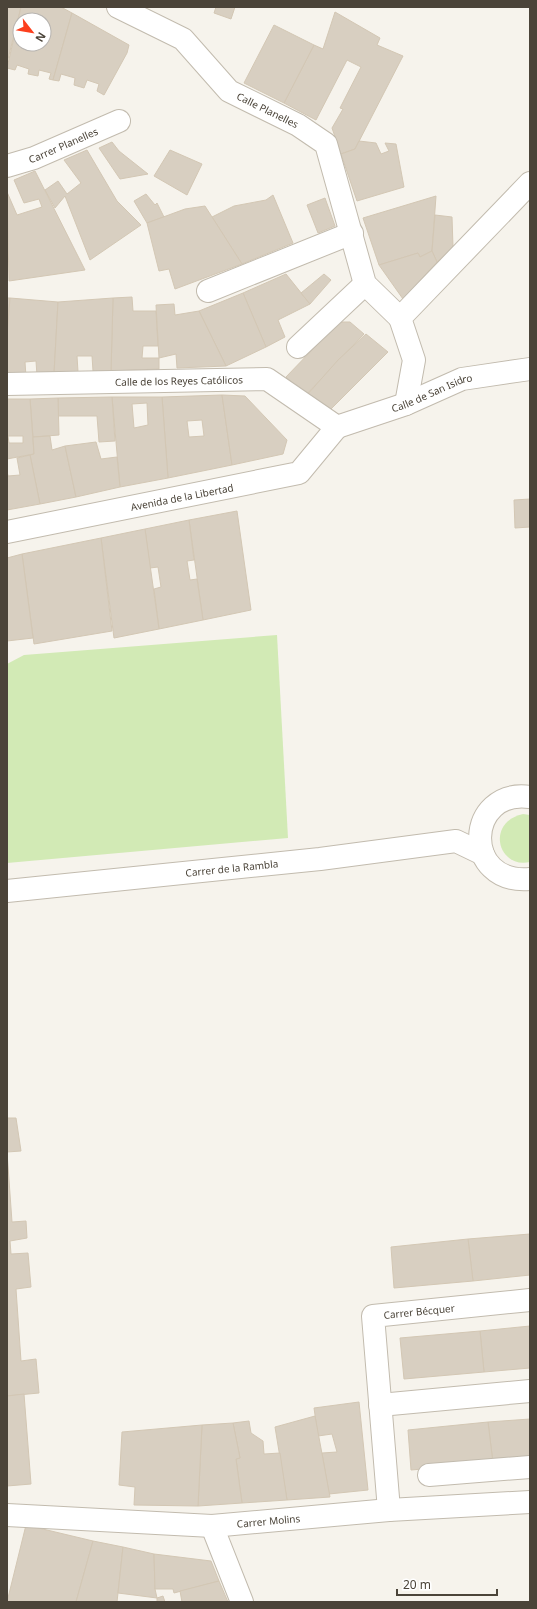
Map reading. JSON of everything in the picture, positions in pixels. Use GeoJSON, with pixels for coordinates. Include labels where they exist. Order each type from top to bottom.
{"type":"FeatureCollection","features":[{"type":"Feature","properties":{"kind":"street","name":"Calle Planelles"},"geometry":{"type":"LineString","coordinates":[[118,7],[183,39],[229,91],[298,125],[326,144],[365,284]]}},
{"type":"Feature","properties":{"kind":"street","name":"Carrer Planelles"},"geometry":{"type":"LineString","coordinates":[[7,166],[34,158],[119,121]]}},
{"type":"Feature","properties":{"kind":"street"},"geometry":{"type":"LineString","coordinates":[[400,318],[530,183]]}},
{"type":"Feature","properties":{"kind":"street"},"geometry":{"type":"LineString","coordinates":[[208,291],[352,233]]}},
{"type":"Feature","properties":{"kind":"street"},"geometry":{"type":"LineString","coordinates":[[298,348],[365,284],[400,318],[414,360],[406,404]]}},
{"type":"Feature","properties":{"kind":"street","name":"Calle de San Isidro"},"geometry":{"type":"LineString","coordinates":[[337,427],[406,404],[462,379],[530,369]]}},
{"type":"Feature","properties":{"kind":"street","name":"Calle de los Reyes Católicos"},"geometry":{"type":"LineString","coordinates":[[7,384],[267,380],[337,427]]}},
{"type":"Feature","properties":{"kind":"street","name":"Avenida de la Libertad"},"geometry":{"type":"LineString","coordinates":[[7,532],[299,473],[337,427]]}},
{"type":"Feature","properties":{"kind":"street"},"geometry":{"type":"LineString","coordinates":[[483,854],[456,842],[485,817],[494,806],[506,798],[520,795],[530,797]]}},
{"type":"Feature","properties":{"kind":"street"},"geometry":{"type":"LineString","coordinates":[[485,817],[480,831],[480,845],[483,854],[493,869],[504,877],[517,880],[530,879]]}},
{"type":"Feature","properties":{"kind":"street","name":"Carrer de la Rambla"},"geometry":{"type":"LineString","coordinates":[[7,891],[320,859],[456,842]]}},
{"type":"Feature","properties":{"kind":"street","name":"Carrer Bécquer"},"geometry":{"type":"LineString","coordinates":[[389,1510],[373,1316],[530,1300]]}},
{"type":"Feature","properties":{"kind":"street"},"geometry":{"type":"LineString","coordinates":[[380,1405],[530,1391]]}},
{"type":"Feature","properties":{"kind":"street"},"geometry":{"type":"LineString","coordinates":[[430,1475],[530,1467]]}},
{"type":"Feature","properties":{"kind":"street","name":"Carrer Molins"},"geometry":{"type":"LineString","coordinates":[[7,1515],[212,1526],[389,1510],[530,1502]]}},
{"type":"Feature","properties":{"kind":"street"},"geometry":{"type":"LineString","coordinates":[[212,1526],[242,1602]]}},
{"type":"Feature","properties":{"kind":"green space"},"geometry":{"type":"Polygon","coordinates":[[[277,635],[288,838],[7,863],[7,664],[24,655],[277,635]]]}},
{"type":"Feature","properties":{"kind":"green space"},"geometry":{"type":"Polygon","coordinates":[[[523,814],[530,815],[530,862],[519,862],[510,859],[500,844],[500,835],[504,826],[511,819],[523,814]]]}},
{"type":"Feature","properties":{"kind":"building"},"geometry":{"type":"Polygon","coordinates":[[[7,7],[21,7],[20,12],[12,12],[12,43],[7,63],[7,7]]]}},
{"type":"Feature","properties":{"kind":"building"},"geometry":{"type":"Polygon","coordinates":[[[21,7],[61,7],[72,13],[53,80],[49,79],[51,73],[39,70],[38,76],[28,74],[29,69],[17,65],[15,70],[7,68],[12,46],[12,52],[52,52],[52,12],[20,12],[21,7]]]}},
{"type":"Feature","properties":{"kind":"building"},"geometry":{"type":"Polygon","coordinates":[[[216,7],[235,7],[231,19],[214,13],[216,7]]]}},
{"type":"Feature","properties":{"kind":"building"},"geometry":{"type":"Polygon","coordinates":[[[335,12],[380,38],[377,45],[403,56],[355,149],[341,154],[332,128],[343,109],[340,108],[361,67],[347,60],[316,120],[284,103],[314,45],[323,49],[335,12]]]}},
{"type":"Feature","properties":{"kind":"building"},"geometry":{"type":"Polygon","coordinates":[[[72,13],[129,45],[127,53],[104,95],[97,91],[99,84],[87,80],[84,88],[74,85],[75,78],[61,74],[59,81],[53,80],[72,13]]]}},
{"type":"Feature","properties":{"kind":"building"},"geometry":{"type":"Polygon","coordinates":[[[274,25],[314,45],[284,103],[244,83],[274,25]]]}},
{"type":"Feature","properties":{"kind":"building"},"geometry":{"type":"Polygon","coordinates":[[[359,141],[376,143],[381,154],[389,151],[385,143],[396,144],[404,187],[357,201],[341,154],[355,149],[359,141]]]}},
{"type":"Feature","properties":{"kind":"building"},"geometry":{"type":"Polygon","coordinates":[[[112,142],[119,151],[148,174],[120,179],[99,148],[112,142]]]}},
{"type":"Feature","properties":{"kind":"building"},"geometry":{"type":"Polygon","coordinates":[[[87,150],[117,201],[141,225],[90,260],[65,196],[55,208],[45,190],[58,181],[67,194],[81,183],[64,160],[87,150]]]}},
{"type":"Feature","properties":{"kind":"building"},"geometry":{"type":"Polygon","coordinates":[[[170,150],[202,164],[187,195],[154,176],[170,150]]]}},
{"type":"Feature","properties":{"kind":"building"},"geometry":{"type":"Polygon","coordinates":[[[35,171],[85,270],[9,281],[7,192],[17,215],[42,207],[39,199],[24,203],[14,180],[35,171]]]}},
{"type":"Feature","properties":{"kind":"building"},"geometry":{"type":"Polygon","coordinates":[[[146,194],[155,205],[157,203],[164,217],[147,223],[134,201],[146,194]]]}},
{"type":"Feature","properties":{"kind":"building"},"geometry":{"type":"Polygon","coordinates":[[[273,195],[293,243],[242,264],[212,217],[234,206],[266,200],[273,195]]]}},
{"type":"Feature","properties":{"kind":"building"},"geometry":{"type":"Polygon","coordinates":[[[436,196],[432,251],[420,257],[418,253],[379,265],[363,218],[436,196]]]}},
{"type":"Feature","properties":{"kind":"building"},"geometry":{"type":"Polygon","coordinates":[[[325,198],[335,226],[318,233],[307,205],[325,198]]]}},
{"type":"Feature","properties":{"kind":"building"},"geometry":{"type":"Polygon","coordinates":[[[205,206],[242,264],[175,289],[169,269],[159,271],[147,223],[185,209],[205,206]]]}},
{"type":"Feature","properties":{"kind":"building"},"geometry":{"type":"Polygon","coordinates":[[[435,215],[452,217],[453,247],[437,262],[432,251],[435,215]]]}},
{"type":"Feature","properties":{"kind":"building"},"geometry":{"type":"Polygon","coordinates":[[[432,251],[437,262],[403,299],[379,265],[418,253],[420,257],[432,251]]]}},
{"type":"Feature","properties":{"kind":"building"},"geometry":{"type":"Polygon","coordinates":[[[286,274],[310,304],[278,320],[285,337],[266,347],[243,293],[286,274]]]}},
{"type":"Feature","properties":{"kind":"building"},"geometry":{"type":"Polygon","coordinates":[[[324,274],[331,280],[310,304],[301,293],[324,274]]]}},
{"type":"Feature","properties":{"kind":"building"},"geometry":{"type":"Polygon","coordinates":[[[243,293],[266,347],[226,366],[199,311],[243,293]]]}},
{"type":"Feature","properties":{"kind":"building"},"geometry":{"type":"Polygon","coordinates":[[[132,297],[133,311],[156,311],[158,346],[143,346],[142,358],[159,358],[159,369],[111,371],[113,298],[132,297]]]}},
{"type":"Feature","properties":{"kind":"building"},"geometry":{"type":"Polygon","coordinates":[[[7,298],[10,298],[7,335],[7,298]]]}},
{"type":"Feature","properties":{"kind":"building"},"geometry":{"type":"Polygon","coordinates":[[[10,298],[58,302],[54,374],[37,376],[36,361],[25,362],[26,377],[7,379],[7,335],[10,298]]]}},
{"type":"Feature","properties":{"kind":"building"},"geometry":{"type":"Polygon","coordinates":[[[113,298],[111,371],[93,371],[92,356],[77,356],[78,372],[54,374],[58,302],[113,298]]]}},
{"type":"Feature","properties":{"kind":"building"},"geometry":{"type":"Polygon","coordinates":[[[174,304],[175,315],[199,311],[226,366],[177,368],[176,354],[159,358],[156,305],[174,304]]]}},
{"type":"Feature","properties":{"kind":"building"},"geometry":{"type":"Polygon","coordinates":[[[339,322],[350,322],[364,334],[306,395],[286,377],[339,322]]]}},
{"type":"Feature","properties":{"kind":"building"},"geometry":{"type":"Polygon","coordinates":[[[366,334],[388,352],[328,412],[307,395],[338,360],[366,334]]]}},
{"type":"Feature","properties":{"kind":"building"},"geometry":{"type":"Polygon","coordinates":[[[222,395],[232,465],[168,478],[162,397],[222,395]],[[202,420],[187,421],[189,437],[204,436],[202,420]]]}},
{"type":"Feature","properties":{"kind":"building"},"geometry":{"type":"Polygon","coordinates":[[[222,395],[245,396],[287,440],[283,454],[232,465],[222,395]]]}},
{"type":"Feature","properties":{"kind":"building"},"geometry":{"type":"Polygon","coordinates":[[[112,397],[162,397],[168,478],[120,487],[112,397]],[[147,403],[132,404],[134,428],[148,425],[147,403]]]}},
{"type":"Feature","properties":{"kind":"building"},"geometry":{"type":"Polygon","coordinates":[[[112,397],[115,441],[99,442],[97,416],[58,416],[58,398],[112,397]]]}},
{"type":"Feature","properties":{"kind":"building"},"geometry":{"type":"Polygon","coordinates":[[[58,398],[59,435],[33,437],[30,399],[58,398]]]}},
{"type":"Feature","properties":{"kind":"building"},"geometry":{"type":"Polygon","coordinates":[[[7,399],[30,399],[34,454],[7,459],[7,399]],[[8,436],[9,443],[23,443],[23,436],[8,436]]]}},
{"type":"Feature","properties":{"kind":"building"},"geometry":{"type":"Polygon","coordinates":[[[50,436],[52,450],[65,446],[76,497],[40,504],[30,455],[34,454],[33,437],[50,436]]]}},
{"type":"Feature","properties":{"kind":"building"},"geometry":{"type":"Polygon","coordinates":[[[96,442],[101,459],[117,457],[120,487],[76,497],[65,446],[96,442]]]}},
{"type":"Feature","properties":{"kind":"building"},"geometry":{"type":"Polygon","coordinates":[[[30,455],[40,504],[7,510],[7,471],[8,476],[20,475],[17,458],[30,455]]]}},
{"type":"Feature","properties":{"kind":"building"},"geometry":{"type":"Polygon","coordinates":[[[530,499],[530,527],[515,528],[514,500],[530,499]]]}},
{"type":"Feature","properties":{"kind":"building"},"geometry":{"type":"Polygon","coordinates":[[[237,511],[251,610],[203,620],[189,520],[237,511]]]}},
{"type":"Feature","properties":{"kind":"building"},"geometry":{"type":"Polygon","coordinates":[[[189,520],[194,560],[187,561],[190,580],[197,579],[203,620],[159,629],[154,589],[161,587],[158,567],[150,568],[145,529],[189,520]]]}},
{"type":"Feature","properties":{"kind":"building"},"geometry":{"type":"Polygon","coordinates":[[[145,529],[159,629],[114,638],[101,538],[145,529]]]}},
{"type":"Feature","properties":{"kind":"building"},"geometry":{"type":"Polygon","coordinates":[[[101,538],[112,631],[34,644],[22,554],[101,538]]]}},
{"type":"Feature","properties":{"kind":"building"},"geometry":{"type":"Polygon","coordinates":[[[22,554],[33,638],[7,641],[7,558],[22,554]]]}},
{"type":"Feature","properties":{"kind":"building"},"geometry":{"type":"Polygon","coordinates":[[[7,1118],[16,1118],[21,1151],[7,1152],[7,1118]]]}},
{"type":"Feature","properties":{"kind":"building"},"geometry":{"type":"Polygon","coordinates":[[[7,1152],[12,1222],[26,1221],[27,1238],[10,1241],[11,1254],[28,1253],[31,1287],[16,1289],[21,1361],[36,1359],[39,1393],[7,1396],[7,1152]]]}},
{"type":"Feature","properties":{"kind":"building"},"geometry":{"type":"Polygon","coordinates":[[[530,1234],[530,1275],[473,1281],[468,1239],[530,1234]]]}},
{"type":"Feature","properties":{"kind":"building"},"geometry":{"type":"Polygon","coordinates":[[[468,1239],[473,1281],[394,1288],[391,1247],[468,1239]]]}},
{"type":"Feature","properties":{"kind":"building"},"geometry":{"type":"Polygon","coordinates":[[[530,1326],[530,1368],[484,1372],[480,1331],[530,1326]]]}},
{"type":"Feature","properties":{"kind":"building"},"geometry":{"type":"Polygon","coordinates":[[[480,1331],[484,1372],[404,1379],[400,1338],[480,1331]]]}},
{"type":"Feature","properties":{"kind":"building"},"geometry":{"type":"Polygon","coordinates":[[[24,1394],[31,1484],[7,1486],[7,1396],[24,1394]]]}},
{"type":"Feature","properties":{"kind":"building"},"geometry":{"type":"Polygon","coordinates":[[[359,1402],[368,1490],[329,1494],[322,1453],[337,1452],[332,1434],[318,1436],[314,1408],[359,1402]]]}},
{"type":"Feature","properties":{"kind":"building"},"geometry":{"type":"Polygon","coordinates":[[[315,1416],[330,1497],[287,1500],[275,1427],[315,1416]]]}},
{"type":"Feature","properties":{"kind":"building"},"geometry":{"type":"Polygon","coordinates":[[[530,1419],[530,1459],[493,1463],[488,1422],[530,1419]]]}},
{"type":"Feature","properties":{"kind":"building"},"geometry":{"type":"Polygon","coordinates":[[[249,1421],[251,1433],[263,1441],[264,1454],[280,1453],[287,1500],[242,1503],[236,1459],[240,1458],[233,1423],[249,1421]]]}},
{"type":"Feature","properties":{"kind":"building"},"geometry":{"type":"Polygon","coordinates":[[[488,1422],[493,1463],[411,1470],[408,1430],[488,1422]]]}},
{"type":"Feature","properties":{"kind":"building"},"geometry":{"type":"Polygon","coordinates":[[[233,1423],[240,1458],[236,1459],[242,1503],[198,1506],[202,1425],[233,1423]]]}},
{"type":"Feature","properties":{"kind":"building"},"geometry":{"type":"Polygon","coordinates":[[[202,1425],[198,1506],[134,1505],[135,1487],[119,1485],[122,1432],[202,1425]]]}},
{"type":"Feature","properties":{"kind":"building"},"geometry":{"type":"Polygon","coordinates":[[[26,1525],[93,1541],[76,1602],[7,1602],[26,1525]]]}},
{"type":"Feature","properties":{"kind":"building"},"geometry":{"type":"Polygon","coordinates":[[[93,1541],[123,1547],[117,1602],[76,1602],[93,1541]]]}},
{"type":"Feature","properties":{"kind":"building"},"geometry":{"type":"Polygon","coordinates":[[[123,1547],[154,1554],[155,1589],[157,1598],[118,1593],[123,1547]]]}},
{"type":"Feature","properties":{"kind":"building"},"geometry":{"type":"Polygon","coordinates":[[[154,1554],[211,1561],[219,1581],[174,1593],[173,1589],[155,1589],[154,1554]]]}},
{"type":"Feature","properties":{"kind":"building"},"geometry":{"type":"Polygon","coordinates":[[[219,1581],[228,1602],[182,1602],[180,1591],[219,1581]]]}},
{"type":"Feature","properties":{"kind":"building"},"geometry":{"type":"Polygon","coordinates":[[[163,1596],[165,1602],[157,1602],[157,1598],[163,1596]]]}}]}
